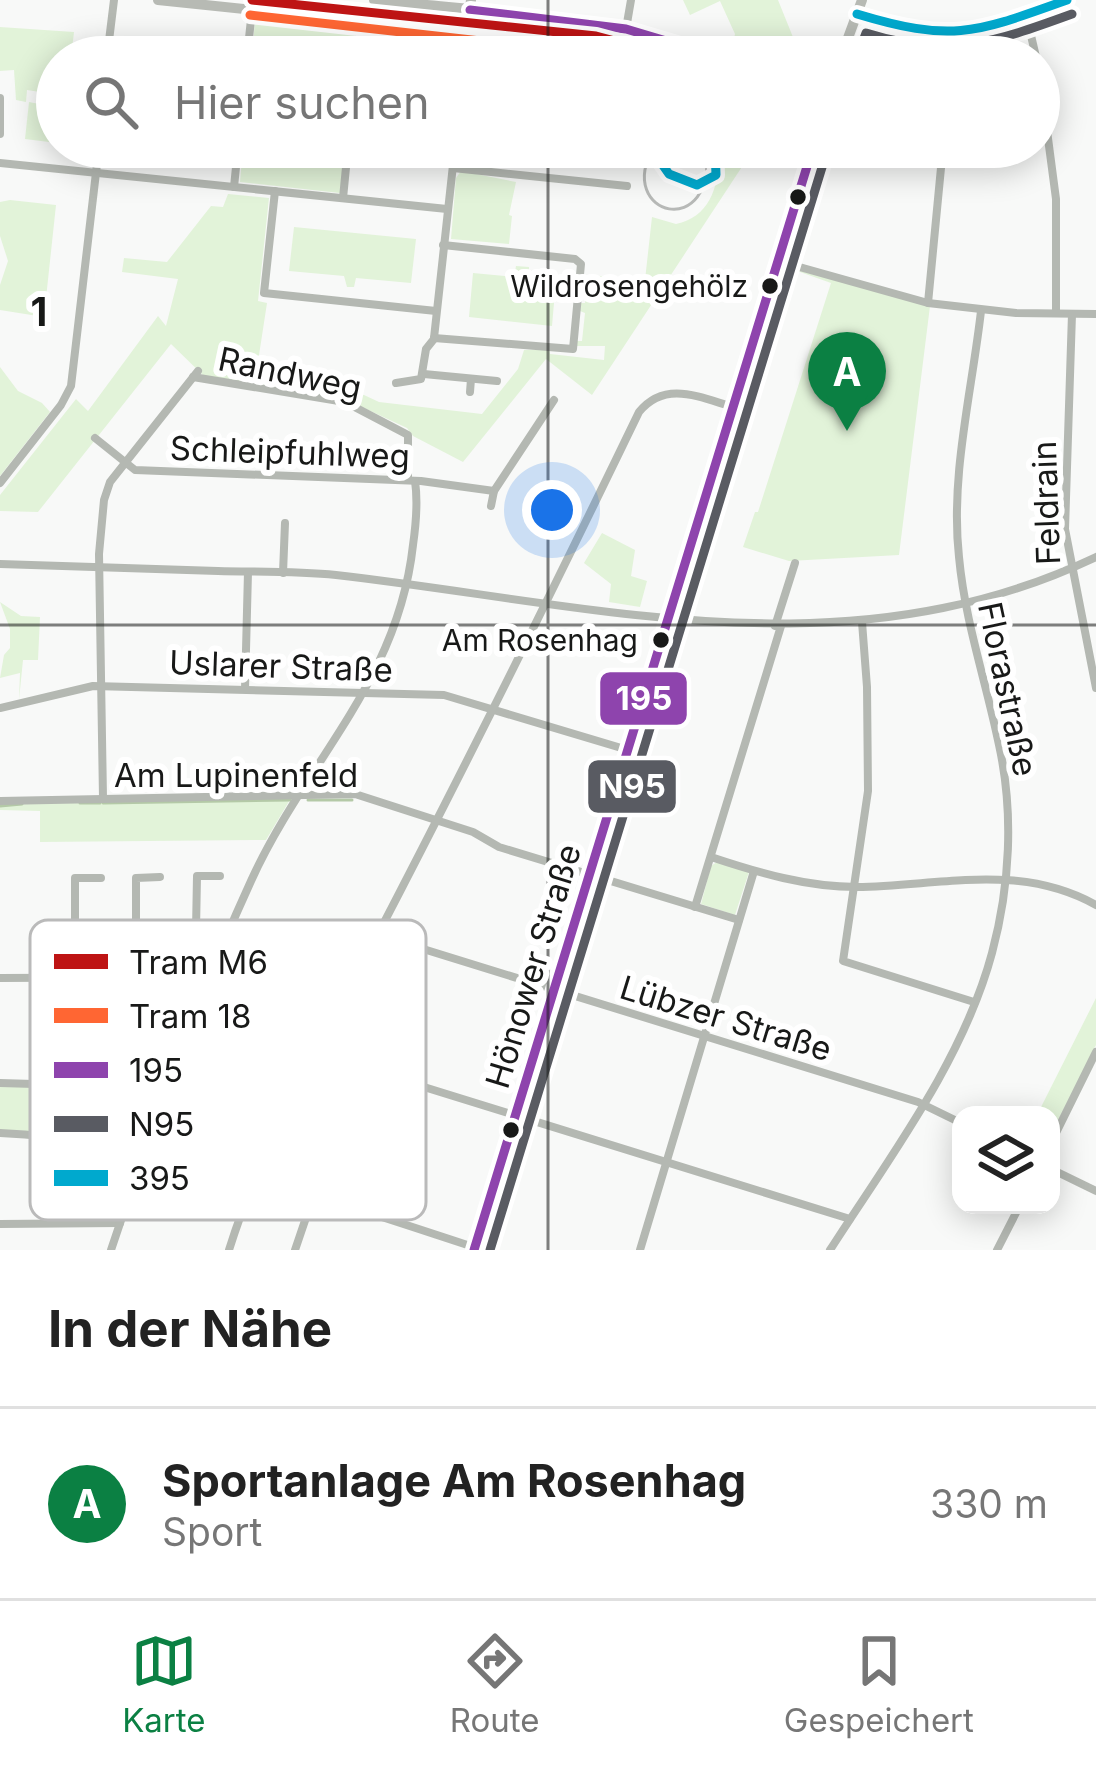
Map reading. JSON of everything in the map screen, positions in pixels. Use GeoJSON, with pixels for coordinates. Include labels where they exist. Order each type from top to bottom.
{"type":"FeatureCollection","features":[{"type":"Feature","properties":{"kind":"main road"},"geometry":{"type":"LineString","coordinates":[[158,0],[504,36]]}},
{"type":"Feature","properties":{"kind":"main road"},"geometry":{"type":"LineString","coordinates":[[374,0],[470,5],[650,36]]}},
{"type":"Feature","properties":{"kind":"main road"},"geometry":{"type":"LineString","coordinates":[[849,36],[862,0]]}},
{"type":"Feature","properties":{"kind":"main road"},"geometry":{"type":"LineString","coordinates":[[467,32],[470,5]]}},
{"type":"Feature","properties":{"kind":"main road","name":"Hönower Straße"},"geometry":{"type":"LineString","coordinates":[[477,1249],[807,168]]}},
{"type":"Feature","properties":{"kind":"street"},"geometry":{"type":"LineString","coordinates":[[109,36],[114,0]]}},
{"type":"Feature","properties":{"kind":"street"},"geometry":{"type":"LineString","coordinates":[[626,29],[631,0]]}},
{"type":"Feature","properties":{"kind":"street"},"geometry":{"type":"LineString","coordinates":[[857,14],[914,32],[944,34],[979,30],[1067,0]]}},
{"type":"Feature","properties":{"kind":"street"},"geometry":{"type":"LineString","coordinates":[[250,36],[252,10]]}},
{"type":"Feature","properties":{"kind":"street"},"geometry":{"type":"LineString","coordinates":[[1026,14],[1031,36]]}},
{"type":"Feature","properties":{"kind":"street"},"geometry":{"type":"LineString","coordinates":[[359,36],[361,21]]}},
{"type":"Feature","properties":{"kind":"street"},"geometry":{"type":"LineString","coordinates":[[467,32],[467,36]]}},
{"type":"Feature","properties":{"kind":"street"},"geometry":{"type":"LineString","coordinates":[[0,98],[0,134]]}},
{"type":"Feature","properties":{"kind":"street"},"geometry":{"type":"LineString","coordinates":[[0,163],[36,166]]}},
{"type":"Feature","properties":{"kind":"street"},"geometry":{"type":"LineString","coordinates":[[53,168],[447,209]]}},
{"type":"Feature","properties":{"kind":"street"},"geometry":{"type":"LineString","coordinates":[[0,483],[62,405],[74,371],[96,168]]}},
{"type":"Feature","properties":{"kind":"street"},"geometry":{"type":"LineString","coordinates":[[234,187],[236,168]]}},
{"type":"Feature","properties":{"kind":"street"},"geometry":{"type":"LineString","coordinates":[[343,198],[346,168]]}},
{"type":"Feature","properties":{"kind":"street"},"geometry":{"type":"LineString","coordinates":[[396,383],[416,382],[424,374],[425,349],[434,338],[453,168],[627,186]]}},
{"type":"Feature","properties":{"kind":"street"},"geometry":{"type":"LineString","coordinates":[[928,303],[942,168]]}},
{"type":"Feature","properties":{"kind":"street"},"geometry":{"type":"LineString","coordinates":[[1052,168],[1056,314]]}},
{"type":"Feature","properties":{"kind":"street"},"geometry":{"type":"LineString","coordinates":[[275,190],[264,293],[436,311]]}},
{"type":"Feature","properties":{"kind":"street"},"geometry":{"type":"LineString","coordinates":[[434,338],[573,349],[579,300],[581,264],[575,259],[443,245]]}},
{"type":"Feature","properties":{"kind":"street"},"geometry":{"type":"LineString","coordinates":[[778,261],[928,303],[981,311],[1096,314]]}},
{"type":"Feature","properties":{"kind":"street","name":"Florastraße"},"geometry":{"type":"LineString","coordinates":[[830,1250],[923,1104],[975,1002],[991,958],[1006,878],[1009,832],[1003,763],[964,604],[958,550],[959,490],[981,311]]}},
{"type":"Feature","properties":{"kind":"street","name":"Feldrain"},"geometry":{"type":"LineString","coordinates":[[1072,314],[1064,506],[1070,569],[1096,688]]}},
{"type":"Feature","properties":{"kind":"street","name":"Randweg"},"geometry":{"type":"LineString","coordinates":[[126,463],[195,374],[354,406],[408,435],[411,481]]}},
{"type":"Feature","properties":{"kind":"street"},"geometry":{"type":"LineString","coordinates":[[424,374],[497,381]]}},
{"type":"Feature","properties":{"kind":"street"},"geometry":{"type":"LineString","coordinates":[[470,392],[471,379]]}},
{"type":"Feature","properties":{"kind":"street"},"geometry":{"type":"LineString","coordinates":[[386,920],[639,412],[648,402],[676,392],[733,407]]}},
{"type":"Feature","properties":{"kind":"street"},"geometry":{"type":"LineString","coordinates":[[491,506],[494,491],[554,400]]}},
{"type":"Feature","properties":{"kind":"street","name":"Schleipfuhlweg"},"geometry":{"type":"LineString","coordinates":[[94,438],[135,470],[411,481],[494,491]]}},
{"type":"Feature","properties":{"kind":"street"},"geometry":{"type":"LineString","coordinates":[[103,798],[99,686],[103,513],[108,488],[126,463]]}},
{"type":"Feature","properties":{"kind":"street"},"geometry":{"type":"LineString","coordinates":[[234,920],[253,876],[365,693],[392,638],[409,584],[415,531],[411,481]]}},
{"type":"Feature","properties":{"kind":"street"},"geometry":{"type":"LineString","coordinates":[[283,573],[285,524]]}},
{"type":"Feature","properties":{"kind":"street"},"geometry":{"type":"LineString","coordinates":[[0,564],[283,573],[780,626],[862,622],[964,604],[1096,556]]}},
{"type":"Feature","properties":{"kind":"street"},"geometry":{"type":"LineString","coordinates":[[695,907],[795,563]]}},
{"type":"Feature","properties":{"kind":"street"},"geometry":{"type":"LineString","coordinates":[[244,689],[248,572]]}},
{"type":"Feature","properties":{"kind":"street"},"geometry":{"type":"LineString","coordinates":[[862,622],[868,791],[843,961],[975,1002]]}},
{"type":"Feature","properties":{"kind":"street","name":"Uslarer Straße"},"geometry":{"type":"LineString","coordinates":[[0,708],[99,686],[444,695],[628,750]]}},
{"type":"Feature","properties":{"kind":"street","name":"Am Lupinenfeld"},"geometry":{"type":"LineString","coordinates":[[0,801],[355,794],[473,832],[499,847],[739,920]]}},
{"type":"Feature","properties":{"kind":"street"},"geometry":{"type":"LineString","coordinates":[[711,857],[813,884],[856,887],[1006,878],[1058,889],[1096,905]]}},
{"type":"Feature","properties":{"kind":"street"},"geometry":{"type":"LineString","coordinates":[[640,1250],[754,871]]}},
{"type":"Feature","properties":{"kind":"street"},"geometry":{"type":"LineString","coordinates":[[196,920],[197,876],[220,876]]}},
{"type":"Feature","properties":{"kind":"street"},"geometry":{"type":"LineString","coordinates":[[136,920],[136,878],[160,877]]}},
{"type":"Feature","properties":{"kind":"street"},"geometry":{"type":"LineString","coordinates":[[74,920],[74,878],[101,878]]}},
{"type":"Feature","properties":{"kind":"street","name":"Lübzer Straße"},"geometry":{"type":"LineString","coordinates":[[426,950],[923,1104],[952,1119]]}},
{"type":"Feature","properties":{"kind":"street"},"geometry":{"type":"LineString","coordinates":[[0,978],[30,978]]}},
{"type":"Feature","properties":{"kind":"street"},"geometry":{"type":"LineString","coordinates":[[1060,1125],[1096,1052]]}},
{"type":"Feature","properties":{"kind":"street"},"geometry":{"type":"LineString","coordinates":[[0,1083],[30,1083]]}},
{"type":"Feature","properties":{"kind":"street"},"geometry":{"type":"LineString","coordinates":[[426,1088],[850,1219]]}},
{"type":"Feature","properties":{"kind":"street"},"geometry":{"type":"LineString","coordinates":[[0,1132],[30,1134]]}},
{"type":"Feature","properties":{"kind":"street"},"geometry":{"type":"LineString","coordinates":[[1060,1174],[1096,1192]]}},
{"type":"Feature","properties":{"kind":"street"},"geometry":{"type":"LineString","coordinates":[[997,1250],[1015,1214]]}},
{"type":"Feature","properties":{"kind":"street"},"geometry":{"type":"LineString","coordinates":[[111,1250],[121,1220]]}},
{"type":"Feature","properties":{"kind":"street"},"geometry":{"type":"LineString","coordinates":[[229,1250],[239,1220]]}},
{"type":"Feature","properties":{"kind":"street"},"geometry":{"type":"LineString","coordinates":[[295,1250],[305,1220]]}},
{"type":"Feature","properties":{"kind":"street"},"geometry":{"type":"LineString","coordinates":[[386,1220],[477,1249]]}},
{"type":"Feature","properties":{"kind":"street"},"geometry":{"type":"LineString","coordinates":[[0,1224],[120,1223]]}},
{"type":"Feature","properties":{"kind":"green space"},"geometry":{"type":"Polygon","coordinates":[[[683,0],[778,0],[793,36],[734,36],[720,1],[690,15],[683,0]]]}},
{"type":"Feature","properties":{"kind":"green space"},"geometry":{"type":"Polygon","coordinates":[[[255,20],[356,27],[355,36],[254,36],[255,20]]]}},
{"type":"Feature","properties":{"kind":"green space"},"geometry":{"type":"Polygon","coordinates":[[[0,27],[74,32],[74,36],[36,36],[36,91],[27,90],[26,102],[16,100],[14,70],[0,71],[0,27]]]}},
{"type":"Feature","properties":{"kind":"green space"},"geometry":{"type":"Polygon","coordinates":[[[29,102],[36,103],[36,140],[25,139],[29,102]]]}},
{"type":"Feature","properties":{"kind":"green space"},"geometry":{"type":"Polygon","coordinates":[[[241,168],[343,168],[340,193],[240,182],[241,168]]]}},
{"type":"Feature","properties":{"kind":"green space"},"geometry":{"type":"Polygon","coordinates":[[[718,168],[741,168],[592,395],[546,359],[463,462],[349,401],[208,380],[171,344],[38,512],[0,511],[0,495],[76,399],[88,411],[158,316],[166,326],[178,279],[122,272],[124,258],[167,262],[211,206],[223,207],[228,194],[269,198],[258,301],[267,303],[255,381],[482,414],[518,369],[524,350],[549,349],[550,354],[604,360],[605,346],[577,346],[582,341],[585,313],[580,311],[589,275],[645,280],[652,217],[676,224],[699,214],[712,195],[718,168]]]}},
{"type":"Feature","properties":{"kind":"green space"},"geometry":{"type":"Polygon","coordinates":[[[461,171],[516,182],[509,244],[451,239],[456,178],[461,171]]]}},
{"type":"Feature","properties":{"kind":"green space"},"geometry":{"type":"Polygon","coordinates":[[[0,202],[56,205],[44,317],[0,310],[0,285],[8,261],[0,236],[0,202]]]}},
{"type":"Feature","properties":{"kind":"green space"},"geometry":{"type":"Polygon","coordinates":[[[294,227],[416,239],[411,283],[356,278],[354,287],[347,287],[344,276],[289,271],[294,227]]]}},
{"type":"Feature","properties":{"kind":"green space"},"geometry":{"type":"Polygon","coordinates":[[[516,266],[529,267],[529,279],[556,280],[552,326],[469,317],[473,273],[514,277],[516,266]]]}},
{"type":"Feature","properties":{"kind":"green space"},"geometry":{"type":"Polygon","coordinates":[[[786,267],[930,306],[899,555],[789,561],[743,547],[831,283],[786,267]]]}},
{"type":"Feature","properties":{"kind":"green space"},"geometry":{"type":"Polygon","coordinates":[[[0,367],[18,391],[50,412],[0,476],[0,367]]]}},
{"type":"Feature","properties":{"kind":"green space"},"geometry":{"type":"Polygon","coordinates":[[[602,533],[635,550],[631,576],[647,581],[640,607],[609,602],[611,584],[584,563],[602,533]]]}},
{"type":"Feature","properties":{"kind":"green space"},"geometry":{"type":"Polygon","coordinates":[[[0,602],[21,616],[40,617],[38,660],[23,660],[19,700],[20,673],[0,678],[10,648],[10,629],[0,602]]]}},
{"type":"Feature","properties":{"kind":"green space"},"geometry":{"type":"Polygon","coordinates":[[[291,798],[266,840],[40,842],[40,811],[0,810],[0,803],[291,798]]]}},
{"type":"Feature","properties":{"kind":"green space"},"geometry":{"type":"Polygon","coordinates":[[[717,862],[749,872],[735,915],[701,904],[711,866],[717,862]]]}},
{"type":"Feature","properties":{"kind":"green space"},"geometry":{"type":"Polygon","coordinates":[[[1096,998],[1096,1045],[1060,1116],[1060,1106],[1042,1106],[1096,998]]]}},
{"type":"Feature","properties":{"kind":"green space"},"geometry":{"type":"Polygon","coordinates":[[[0,1085],[30,1085],[30,1131],[0,1130],[0,1085]]]}},
{"type":"Feature","properties":{"kind":"waterway"},"geometry":{"type":"LineString","coordinates":[[103,803],[290,800]]}},
{"type":"Feature","properties":{"kind":"waterway"},"geometry":{"type":"LineString","coordinates":[[308,800],[352,800]]}},
{"type":"Feature","properties":{"kind":"waterway"},"geometry":{"type":"LineString","coordinates":[[80,803],[100,803]]}},
{"type":"Feature","properties":{"kind":"waterway"},"geometry":{"type":"LineString","coordinates":[[0,806],[22,804]]}},
{"type":"Feature","properties":{"kind":"tram line","name":"M6"},"geometry":{"type":"LineString","coordinates":[[252,0],[596,36]]}},
{"type":"Feature","properties":{"kind":"tram line","name":"18"},"geometry":{"type":"LineString","coordinates":[[250,15],[436,36]]}},
{"type":"Feature","properties":{"kind":"tram line"},"geometry":{"type":"LineString","coordinates":[[646,168],[647,190],[656,203],[669,209],[684,207],[697,197],[706,168]]}},
{"type":"Feature","properties":{"kind":"transit line","name":"395"},"geometry":{"type":"LineString","coordinates":[[857,14],[917,29],[964,30],[1067,0]]}},
{"type":"Feature","properties":{"kind":"transit line","name":"195"},"geometry":{"type":"LineString","coordinates":[[470,10],[650,36]]}},
{"type":"Feature","properties":{"kind":"transit line","name":"N95"},"geometry":{"type":"LineString","coordinates":[[1005,36],[1072,14]]}},
{"type":"Feature","properties":{"kind":"transit line","name":"N95"},"geometry":{"type":"LineString","coordinates":[[865,36],[877,36]]}},
{"type":"Feature","properties":{"kind":"transit line","name":"395"},"geometry":{"type":"LineString","coordinates":[[665,168],[697,185],[716,175],[716,168]]}},
{"type":"Feature","properties":{"kind":"transit line","name":"195"},"geometry":{"type":"LineString","coordinates":[[474,1250],[807,168]]}},
{"type":"Feature","properties":{"kind":"transit line","name":"N95"},"geometry":{"type":"LineString","coordinates":[[490,1250],[822,168]]}},
{"type":"Feature","properties":{"kind":"place","name":"Wildrosengehölz"},"geometry":{"type":"Point","coordinates":[770,286]}},
{"type":"Feature","properties":{"kind":"place","name":"Sportanlage Am Rosenhag"},"geometry":{"type":"Point","coordinates":[847,431]}},
{"type":"Feature","properties":{"kind":"place","name":"Am Rosenhag"},"geometry":{"type":"Point","coordinates":[661,640]}}]}
